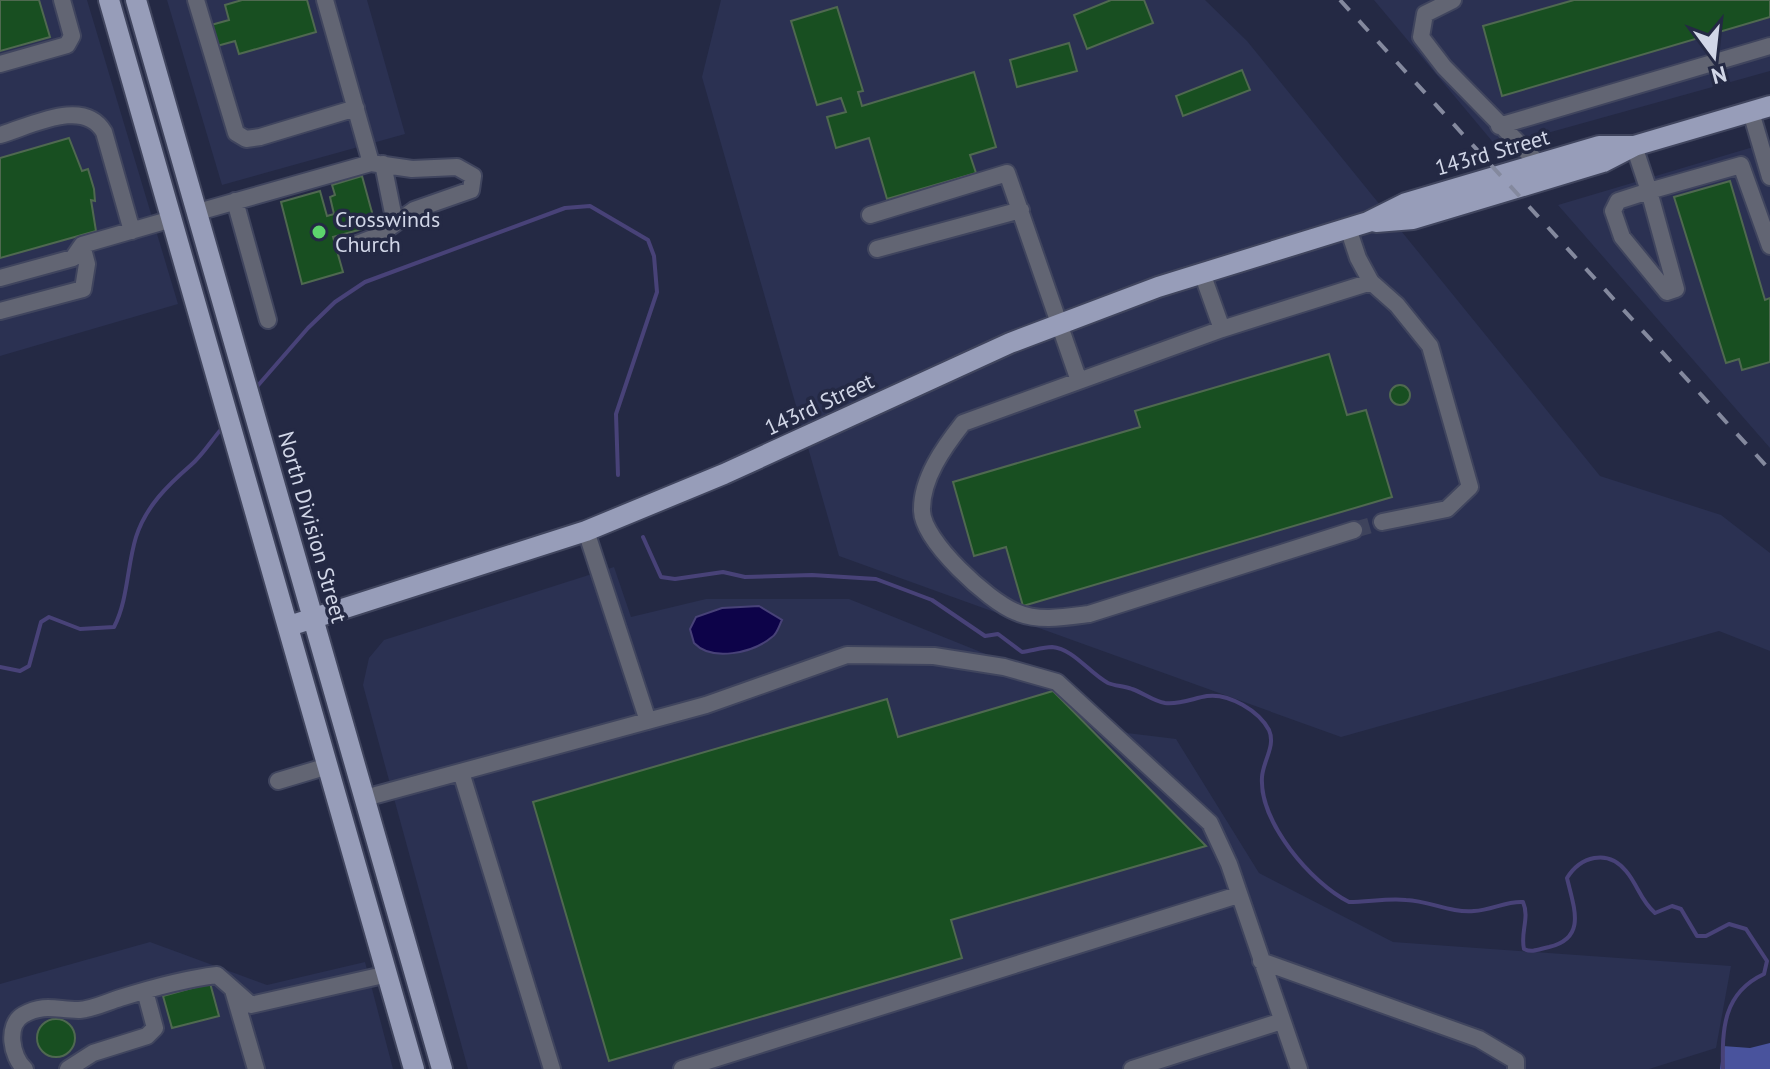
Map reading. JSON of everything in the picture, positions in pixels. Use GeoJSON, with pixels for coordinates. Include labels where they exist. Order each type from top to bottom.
{"type":"FeatureCollection","features":[{"type":"Feature","properties":{"kind":"main road"},"geometry":{"type":"LineString","coordinates":[[109,0],[414,1069]]}},
{"type":"Feature","properties":{"kind":"main road","name":"North Division Street"},"geometry":{"type":"LineString","coordinates":[[136,0],[442,1069]]}},
{"type":"Feature","properties":{"kind":"main road","name":"143rd Street"},"geometry":{"type":"LineString","coordinates":[[1368,222],[1413,219],[1603,162],[1634,146],[1761,109]]}},
{"type":"Feature","properties":{"kind":"main road","name":"143rd Street"},"geometry":{"type":"LineString","coordinates":[[289,626],[586,531],[724,474],[1061,323],[1202,273],[1368,222],[1406,203],[1599,146],[1634,146]]}},
{"type":"Feature","properties":{"kind":"main road"},"geometry":{"type":"LineString","coordinates":[[172,219],[198,212]]}},
{"type":"Feature","properties":{"kind":"lane"},"geometry":{"type":"LineString","coordinates":[[0,64],[67,45],[72,36],[62,0]]}},
{"type":"Feature","properties":{"kind":"lane"},"geometry":{"type":"LineString","coordinates":[[196,0],[236,133],[246,139],[260,137],[356,108]]}},
{"type":"Feature","properties":{"kind":"lane"},"geometry":{"type":"LineString","coordinates":[[325,0],[356,108],[395,223]]}},
{"type":"Feature","properties":{"kind":"lane"},"geometry":{"type":"LineString","coordinates":[[1453,0],[1425,14],[1421,37],[1444,67],[1539,164]]}},
{"type":"Feature","properties":{"kind":"lane"},"geometry":{"type":"LineString","coordinates":[[1499,126],[1770,46]]}},
{"type":"Feature","properties":{"kind":"lane"},"geometry":{"type":"LineString","coordinates":[[1761,109],[1770,177]]}},
{"type":"Feature","properties":{"kind":"lane"},"geometry":{"type":"LineString","coordinates":[[0,135],[66,116],[84,114],[96,119],[104,132],[132,231]]}},
{"type":"Feature","properties":{"kind":"lane"},"geometry":{"type":"LineString","coordinates":[[1634,146],[1649,191],[1676,289],[1667,292],[1622,237],[1613,211],[1618,201],[1649,191],[1741,165],[1770,246]]}},
{"type":"Feature","properties":{"kind":"lane"},"geometry":{"type":"LineString","coordinates":[[198,212],[377,164],[412,169],[457,167],[473,176],[471,190],[414,210],[378,236],[357,244]]}},
{"type":"Feature","properties":{"kind":"lane"},"geometry":{"type":"LineString","coordinates":[[870,215],[1007,173],[1079,381]]}},
{"type":"Feature","properties":{"kind":"lane"},"geometry":{"type":"LineString","coordinates":[[235,201],[268,320]]}},
{"type":"Feature","properties":{"kind":"lane"},"geometry":{"type":"LineString","coordinates":[[877,249],[1021,210]]}},
{"type":"Feature","properties":{"kind":"lane"},"geometry":{"type":"LineString","coordinates":[[0,278],[73,258],[82,245],[172,219]]}},
{"type":"Feature","properties":{"kind":"lane"},"geometry":{"type":"LineString","coordinates":[[1348,228],[1358,258],[1371,282],[1397,305],[1430,346],[1470,487],[1447,509],[1382,522]]}},
{"type":"Feature","properties":{"kind":"lane"},"geometry":{"type":"LineString","coordinates":[[0,311],[83,289],[87,264],[82,245]]}},
{"type":"Feature","properties":{"kind":"lane"},"geometry":{"type":"LineString","coordinates":[[1202,273],[1222,329]]}},
{"type":"Feature","properties":{"kind":"lane"},"geometry":{"type":"LineString","coordinates":[[1354,530],[1089,614],[1052,618],[1016,613],[977,586],[927,530],[922,513],[924,491],[944,447],[963,423],[1222,329],[1371,282]]}},
{"type":"Feature","properties":{"kind":"lane"},"geometry":{"type":"LineString","coordinates":[[586,531],[648,721]]}},
{"type":"Feature","properties":{"kind":"lane"},"geometry":{"type":"LineString","coordinates":[[365,798],[706,705],[847,655],[934,656],[1004,667],[1057,682],[1210,823],[1299,1069]]}},
{"type":"Feature","properties":{"kind":"lane"},"geometry":{"type":"LineString","coordinates":[[278,781],[328,766]]}},
{"type":"Feature","properties":{"kind":"lane"},"geometry":{"type":"LineString","coordinates":[[461,772],[552,1069]]}},
{"type":"Feature","properties":{"kind":"lane"},"geometry":{"type":"LineString","coordinates":[[682,1069],[1238,895]]}},
{"type":"Feature","properties":{"kind":"lane"},"geometry":{"type":"LineString","coordinates":[[1261,961],[1479,1039],[1516,1061],[1516,1069]]}},
{"type":"Feature","properties":{"kind":"lane"},"geometry":{"type":"LineString","coordinates":[[25,1069],[12,1046],[12,1032],[20,1016],[55,1005],[79,1010],[184,979],[217,975],[251,1005],[388,974]]}},
{"type":"Feature","properties":{"kind":"lane"},"geometry":{"type":"LineString","coordinates":[[233,990],[256,1069]]}},
{"type":"Feature","properties":{"kind":"lane"},"geometry":{"type":"LineString","coordinates":[[68,1069],[93,1053],[147,1036],[155,1028],[145,991]]}},
{"type":"Feature","properties":{"kind":"lane"},"geometry":{"type":"LineString","coordinates":[[1132,1069],[1282,1021]]}},
{"type":"Feature","properties":{"kind":"shaded area"},"geometry":{"type":"Polygon","coordinates":[[[0,0],[87,0],[178,304],[0,356],[0,0]]]}},
{"type":"Feature","properties":{"kind":"shaded area"},"geometry":{"type":"Polygon","coordinates":[[[167,0],[367,0],[405,134],[222,185],[167,0]]]}},
{"type":"Feature","properties":{"kind":"shaded area"},"geometry":{"type":"Polygon","coordinates":[[[721,0],[1205,0],[1247,41],[1600,476],[1721,515],[1770,553],[1770,651],[1719,631],[1341,737],[839,556],[702,77],[721,0]]]}},
{"type":"Feature","properties":{"kind":"shaded area"},"geometry":{"type":"Polygon","coordinates":[[[1374,0],[1770,0],[1770,71],[1497,147],[1374,0]]]}},
{"type":"Feature","properties":{"kind":"shaded area"},"geometry":{"type":"Polygon","coordinates":[[[1770,142],[1770,448],[1558,205],[1770,142]]]}},
{"type":"Feature","properties":{"kind":"shaded area"},"geometry":{"type":"Polygon","coordinates":[[[614,567],[631,617],[706,599],[849,599],[1018,667],[1127,733],[1176,739],[1259,873],[1393,942],[1731,966],[1716,1048],[1649,1069],[468,1069],[363,685],[369,658],[384,640],[614,567]]]}},
{"type":"Feature","properties":{"kind":"shaded area"},"geometry":{"type":"Polygon","coordinates":[[[759,606],[782,620],[775,634],[764,643],[744,651],[722,654],[702,649],[694,643],[690,629],[696,617],[722,608],[759,606]]]}},
{"type":"Feature","properties":{"kind":"shaded area"},"geometry":{"type":"Polygon","coordinates":[[[150,942],[267,985],[365,962],[393,1069],[0,1069],[0,984],[150,942]]]}},
{"type":"Feature","properties":{"kind":"shaded area"},"geometry":{"type":"Polygon","coordinates":[[[1770,1043],[1770,1069],[1720,1069],[1723,1046],[1750,1048],[1770,1043]]]}},
{"type":"Feature","properties":{"kind":"building"},"geometry":{"type":"Polygon","coordinates":[[[0,0],[39,0],[50,37],[0,51],[0,0]]]}},
{"type":"Feature","properties":{"kind":"building"},"geometry":{"type":"Polygon","coordinates":[[[242,0],[307,0],[316,32],[239,54],[235,41],[217,46],[211,25],[229,20],[225,5],[242,0]]]}},
{"type":"Feature","properties":{"kind":"building"},"geometry":{"type":"Polygon","coordinates":[[[1111,0],[1144,0],[1153,23],[1087,49],[1074,15],[1111,0]]]}},
{"type":"Feature","properties":{"kind":"building"},"geometry":{"type":"Polygon","coordinates":[[[1574,0],[1770,0],[1770,17],[1502,96],[1483,26],[1574,0]]]}},
{"type":"Feature","properties":{"kind":"building"},"geometry":{"type":"Polygon","coordinates":[[[837,7],[863,91],[858,92],[862,106],[974,72],[996,147],[970,155],[976,173],[887,199],[869,138],[836,148],[827,117],[846,112],[841,98],[817,105],[791,21],[837,7]]]}},
{"type":"Feature","properties":{"kind":"building"},"geometry":{"type":"Polygon","coordinates":[[[1069,43],[1077,71],[1017,87],[1010,60],[1069,43]]]}},
{"type":"Feature","properties":{"kind":"building"},"geometry":{"type":"Polygon","coordinates":[[[1242,70],[1250,90],[1183,116],[1176,96],[1242,70]]]}},
{"type":"Feature","properties":{"kind":"building"},"geometry":{"type":"Polygon","coordinates":[[[69,138],[82,171],[88,169],[94,189],[95,201],[91,200],[96,231],[0,258],[0,158],[69,138]]]}},
{"type":"Feature","properties":{"kind":"building","name":"Crosswinds Church"},"geometry":{"type":"Polygon","coordinates":[[[362,176],[373,216],[363,219],[366,228],[333,237],[343,272],[302,284],[281,202],[320,191],[327,216],[334,214],[330,197],[335,195],[332,185],[362,176]]]}},
{"type":"Feature","properties":{"kind":"building"},"geometry":{"type":"Polygon","coordinates":[[[1730,181],[1765,300],[1770,298],[1770,362],[1742,370],[1739,359],[1726,363],[1674,197],[1730,181]]]}},
{"type":"Feature","properties":{"kind":"building"},"geometry":{"type":"Polygon","coordinates":[[[1329,354],[1347,415],[1366,410],[1392,497],[1023,606],[1006,547],[974,556],[953,482],[1140,427],[1135,411],[1329,354]]]}},
{"type":"Feature","properties":{"kind":"building"},"geometry":{"type":"Polygon","coordinates":[[[1400,385],[1407,388],[1410,395],[1407,402],[1400,405],[1393,402],[1390,395],[1393,388],[1400,385]]]}},
{"type":"Feature","properties":{"kind":"building"},"geometry":{"type":"Polygon","coordinates":[[[1053,691],[1206,846],[951,920],[962,958],[609,1061],[533,802],[887,699],[898,737],[1053,691]]]}},
{"type":"Feature","properties":{"kind":"building"},"geometry":{"type":"Polygon","coordinates":[[[210,983],[219,1016],[172,1028],[163,996],[210,983]]]}},
{"type":"Feature","properties":{"kind":"building"},"geometry":{"type":"Polygon","coordinates":[[[56,1019],[69,1025],[75,1038],[69,1051],[56,1057],[43,1051],[37,1038],[43,1025],[56,1019]]]}},
{"type":"Feature","properties":{"kind":"waterway"},"geometry":{"type":"LineString","coordinates":[[254,390],[308,328],[335,302],[365,282],[565,208],[590,206],[648,240],[654,256],[657,292],[616,414],[618,475]]}},
{"type":"Feature","properties":{"kind":"waterway"},"geometry":{"type":"LineString","coordinates":[[0,667],[20,671],[29,666],[41,622],[49,617],[80,629],[114,627],[122,606],[140,526],[159,497],[200,456],[223,427]]}},
{"type":"Feature","properties":{"kind":"waterway"},"geometry":{"type":"LineString","coordinates":[[643,537],[661,577],[675,579],[723,572],[745,577],[812,575],[876,579],[932,600],[985,636],[998,634],[1022,652],[1048,647],[1060,649],[1108,683],[1132,689],[1161,702],[1176,703],[1207,696],[1234,700],[1258,716],[1269,730],[1270,748],[1262,777],[1263,795],[1278,831],[1304,866],[1349,902],[1406,900],[1465,911],[1523,902],[1526,914],[1524,949],[1530,951],[1561,943],[1569,937],[1575,920],[1567,878],[1572,871],[1586,860],[1611,859],[1626,871],[1655,913],[1672,906],[1681,909],[1697,936],[1706,936],[1729,924],[1746,929],[1767,961],[1764,974],[1740,991],[1728,1014],[1723,1040],[1723,1069]]}},
{"type":"Feature","properties":{"kind":"tunnel"},"geometry":{"type":"LineString","coordinates":[[1354,530],[1382,522]]}},
{"type":"Feature","properties":{"kind":"railway"},"geometry":{"type":"LineString","coordinates":[[1340,0],[1770,470]]}},
{"type":"Feature","properties":{"kind":"place","name":"Crosswinds Church"},"geometry":{"type":"Point","coordinates":[319,232]}}]}
